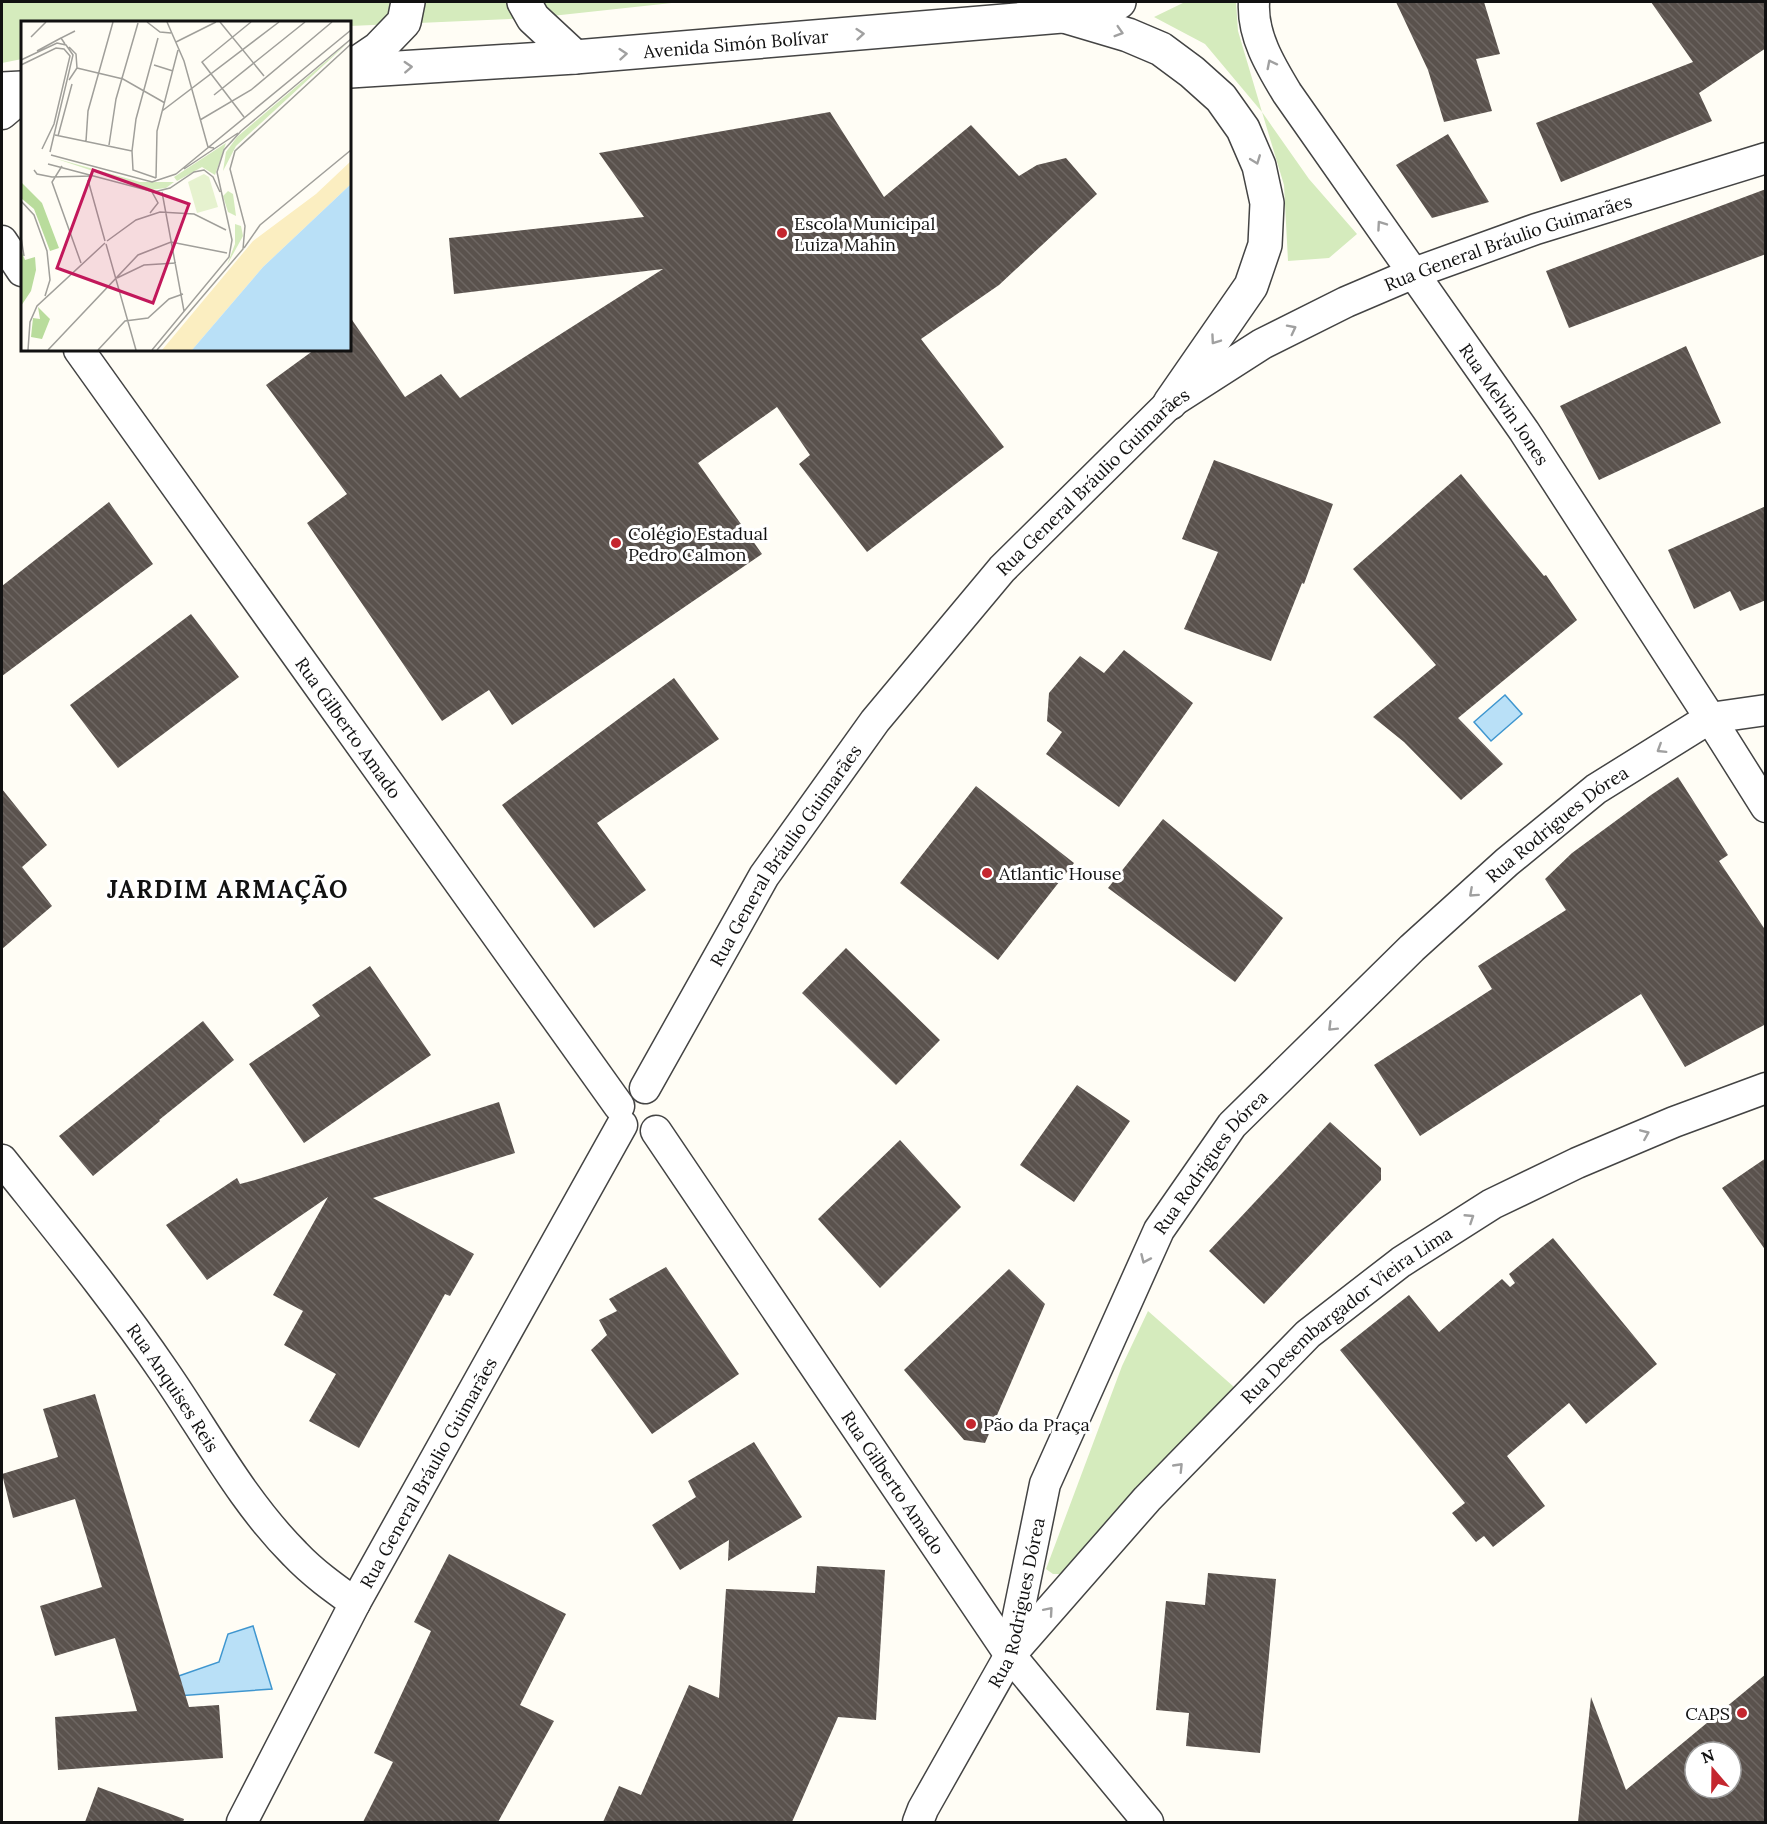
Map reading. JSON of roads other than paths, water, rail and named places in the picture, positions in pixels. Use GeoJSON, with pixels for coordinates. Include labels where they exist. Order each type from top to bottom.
{"type":"FeatureCollection","features":[{"type":"Feature","properties":{"kind":"street"},"geometry":{"type":"LineString","coordinates":[[351,68],[378,49],[404,22],[408,2]]}},
{"type":"Feature","properties":{"kind":"street"},"geometry":{"type":"LineString","coordinates":[[524,2],[533,18],[575,57]]}},
{"type":"Feature","properties":{"kind":"street","name":"Avenida Simón Bolívar"},"geometry":{"type":"LineString","coordinates":[[351,69],[575,57],[1062,16],[1119,2]]}},
{"type":"Feature","properties":{"kind":"street","name":"Rua Melvin Jones"},"geometry":{"type":"LineString","coordinates":[[1254,2],[1255,20],[1262,46],[1281,84],[1524,431],[1766,807]]}},
{"type":"Feature","properties":{"kind":"street"},"geometry":{"type":"LineString","coordinates":[[1062,16],[1128,34],[1161,49],[1185,66],[1221,98],[1243,129],[1259,166],[1267,204],[1265,245],[1251,286],[1170,403]]}},
{"type":"Feature","properties":{"kind":"street"},"geometry":{"type":"LineString","coordinates":[[2,89],[21,88]]}},
{"type":"Feature","properties":{"kind":"street"},"geometry":{"type":"LineString","coordinates":[[2,114],[21,98]]}},
{"type":"Feature","properties":{"kind":"street","name":"Rua General Bráulio Guimarães"},"geometry":{"type":"LineString","coordinates":[[645,1089],[764,876],[875,721],[1002,569],[1170,403],[1262,344],[1346,302],[1414,273],[1536,229],[1766,158]]}},
{"type":"Feature","properties":{"kind":"street"},"geometry":{"type":"LineString","coordinates":[[2,241],[21,270]]}},
{"type":"Feature","properties":{"kind":"street","name":"Rua Gilberto Amado"},"geometry":{"type":"LineString","coordinates":[[80,351],[620,1116]]}},
{"type":"Feature","properties":{"kind":"street","name":"Rua Rodrigues Dórea"},"geometry":{"type":"LineString","coordinates":[[918,1822],[923,1809],[1010,1655],[1045,1484],[1159,1230],[1232,1125],[1412,948],[1507,862],[1596,789],[1710,718],[1766,710]]}},
{"type":"Feature","properties":{"kind":"street","name":"Rua Desembargador Vieira Lima"},"geometry":{"type":"LineString","coordinates":[[1010,1655],[1147,1499],[1308,1334],[1401,1262],[1492,1204],[1577,1162],[1674,1122],[1766,1088]]}},
{"type":"Feature","properties":{"kind":"street"},"geometry":{"type":"LineString","coordinates":[[645,1089],[655,1092],[663,1101],[666,1111],[663,1122],[656,1131],[644,1135],[631,1133],[620,1116],[624,1096],[633,1090],[645,1089]]}},
{"type":"Feature","properties":{"kind":"street","name":"Rua General Bráulio Guimarães"},"geometry":{"type":"LineString","coordinates":[[242,1822],[355,1603],[620,1116]]}},
{"type":"Feature","properties":{"kind":"street","name":"Rua Gilberto Amado"},"geometry":{"type":"LineString","coordinates":[[656,1131],[1010,1655],[1148,1822]]}},
{"type":"Feature","properties":{"kind":"street","name":"Rua Anquises Reis"},"geometry":{"type":"LineString","coordinates":[[2,1160],[165,1372],[219,1458],[261,1517],[295,1555],[355,1603]]}},
{"type":"Feature","properties":{"kind":"water"},"geometry":{"type":"Polygon","coordinates":[[[1505,695],[1522,714],[1491,741],[1474,722],[1505,695]]]}},
{"type":"Feature","properties":{"kind":"water"},"geometry":{"type":"Polygon","coordinates":[[[253,1626],[272,1689],[177,1696],[170,1679],[219,1662],[228,1634],[253,1626]]]}},
{"type":"Feature","properties":{"kind":"place","name":"Escola Municipal Luiza Mahin"},"geometry":{"type":"Point","coordinates":[782,233]}},
{"type":"Feature","properties":{"kind":"place","name":"Colégio Estadual Pedro Calmon"},"geometry":{"type":"Point","coordinates":[616,543]}},
{"type":"Feature","properties":{"kind":"place","name":"Atlantic House"},"geometry":{"type":"Point","coordinates":[987,873]}},
{"type":"Feature","properties":{"kind":"place","name":"Pão da Praça"},"geometry":{"type":"Point","coordinates":[971,1424]}},
{"type":"Feature","properties":{"kind":"place","name":"CAPS"},"geometry":{"type":"Point","coordinates":[1742,1713]}},
{"type":"Feature","properties":{"kind":"district","name":"JARDIM ARMAÇÃO"},"geometry":{"type":"Point","coordinates":[228,889]}}]}
